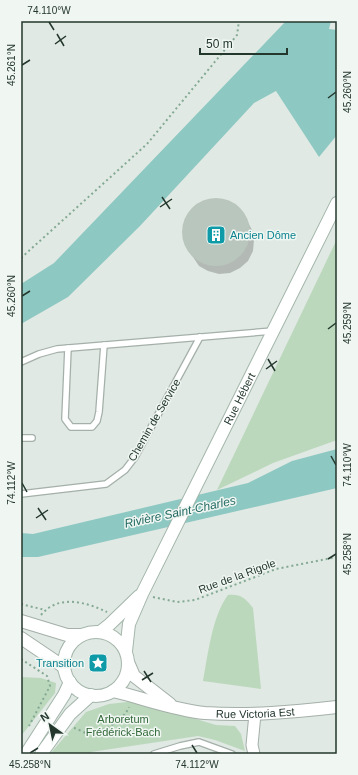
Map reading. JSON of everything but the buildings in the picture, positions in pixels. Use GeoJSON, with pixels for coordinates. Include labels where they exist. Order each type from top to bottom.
{"type":"FeatureCollection","features":[{"type":"Feature","properties":{"kind":"main road","name":"Rue Hébert"},"geometry":{"type":"LineString","coordinates":[[127,656],[129,624],[142,594],[337,203]]}},
{"type":"Feature","properties":{"kind":"main road","name":"Rue Hébert"},"geometry":{"type":"LineString","coordinates":[[100,632],[109,626],[142,594]]}},
{"type":"Feature","properties":{"kind":"main road"},"geometry":{"type":"LineString","coordinates":[[21,620],[68,635],[82,635],[100,632],[115,638],[127,656],[124,679],[113,691],[99,696],[91,695],[79,690],[70,682],[64,667],[65,657],[68,648],[82,635]]}},
{"type":"Feature","properties":{"kind":"main road"},"geometry":{"type":"LineString","coordinates":[[21,638],[64,667]]}},
{"type":"Feature","properties":{"kind":"main road","name":"Rue Victoria Est"},"geometry":{"type":"LineString","coordinates":[[127,656],[134,676],[174,707]]}},
{"type":"Feature","properties":{"kind":"main road"},"geometry":{"type":"LineString","coordinates":[[26,754],[70,682]]}},
{"type":"Feature","properties":{"kind":"main road","name":"Rue Victoria Est"},"geometry":{"type":"LineString","coordinates":[[113,691],[174,707],[205,713],[284,713],[337,707]]}},
{"type":"Feature","properties":{"kind":"main road"},"geometry":{"type":"LineString","coordinates":[[41,754],[74,710],[91,695]]}},
{"type":"Feature","properties":{"kind":"street"},"geometry":{"type":"LineString","coordinates":[[254,754],[252,745],[255,714]]}},
{"type":"Feature","properties":{"kind":"lane"},"geometry":{"type":"LineString","coordinates":[[21,362],[39,354],[68,348],[273,331]]}},
{"type":"Feature","properties":{"kind":"lane","name":"Chemin de Service"},"geometry":{"type":"LineString","coordinates":[[21,494],[106,484],[125,470],[135,457],[200,337]]}},
{"type":"Feature","properties":{"kind":"lane"},"geometry":{"type":"LineString","coordinates":[[68,348],[65,418],[71,427],[92,426],[97,421],[99,412],[104,345]]}},
{"type":"Feature","properties":{"kind":"lane"},"geometry":{"type":"LineString","coordinates":[[21,438],[32,438]]}},
{"type":"Feature","properties":{"kind":"lane"},"geometry":{"type":"LineString","coordinates":[[154,754],[200,742],[232,754]]}},
{"type":"Feature","properties":{"kind":"path"},"geometry":{"type":"LineString","coordinates":[[21,258],[147,144],[237,35],[239,21]]}},
{"type":"Feature","properties":{"kind":"path","name":"Rue de la Rigole"},"geometry":{"type":"LineString","coordinates":[[142,594],[176,602],[195,600],[276,569],[337,557]]}},
{"type":"Feature","properties":{"kind":"path"},"geometry":{"type":"LineString","coordinates":[[34,625],[45,610],[60,604],[74,601],[111,614]]}},
{"type":"Feature","properties":{"kind":"path"},"geometry":{"type":"LineString","coordinates":[[21,604],[45,610]]}},
{"type":"Feature","properties":{"kind":"path"},"geometry":{"type":"LineString","coordinates":[[21,659],[47,676],[50,686],[28,727]]}},
{"type":"Feature","properties":{"kind":"path"},"geometry":{"type":"LineString","coordinates":[[65,721],[87,733],[105,729],[121,720],[131,703]]}},
{"type":"Feature","properties":{"kind":"path"},"geometry":{"type":"LineString","coordinates":[[38,708],[51,714]]}},
{"type":"Feature","properties":{"kind":"green space"},"geometry":{"type":"Polygon","coordinates":[[[337,239],[337,440],[273,463],[217,490],[337,239]]]}},
{"type":"Feature","properties":{"kind":"green space"},"geometry":{"type":"Polygon","coordinates":[[[228,595],[242,597],[253,608],[261,689],[203,681],[214,625],[228,595]]]}},
{"type":"Feature","properties":{"kind":"green space"},"geometry":{"type":"Polygon","coordinates":[[[21,677],[41,678],[56,683],[55,693],[21,736],[21,677]]]}},
{"type":"Feature","properties":{"kind":"green space","name":"Arboretum Frédérick-Bach"},"geometry":{"type":"Polygon","coordinates":[[[136,701],[216,725],[235,726],[241,734],[245,751],[215,740],[198,736],[91,752],[90,754],[50,754],[86,712],[109,704],[136,701]]]}},
{"type":"Feature","properties":{"kind":"water"},"geometry":{"type":"Polygon","coordinates":[[[286,21],[331,21],[329,29],[337,30],[337,135],[319,157],[276,91],[254,103],[140,226],[68,297],[21,324],[21,284],[54,263],[286,21]]]}},
{"type":"Feature","properties":{"kind":"water","name":"Rivière Saint-Charles"},"geometry":{"type":"Polygon","coordinates":[[[337,449],[337,488],[38,557],[21,557],[21,533],[33,534],[248,483],[292,461],[337,449]]]}},
{"type":"Feature","properties":{"kind":"place","name":"Ancien Dôme"},"geometry":{"type":"Point","coordinates":[216,235]}},
{"type":"Feature","properties":{"kind":"place","name":"Transition"},"geometry":{"type":"Point","coordinates":[98,663]}}]}
